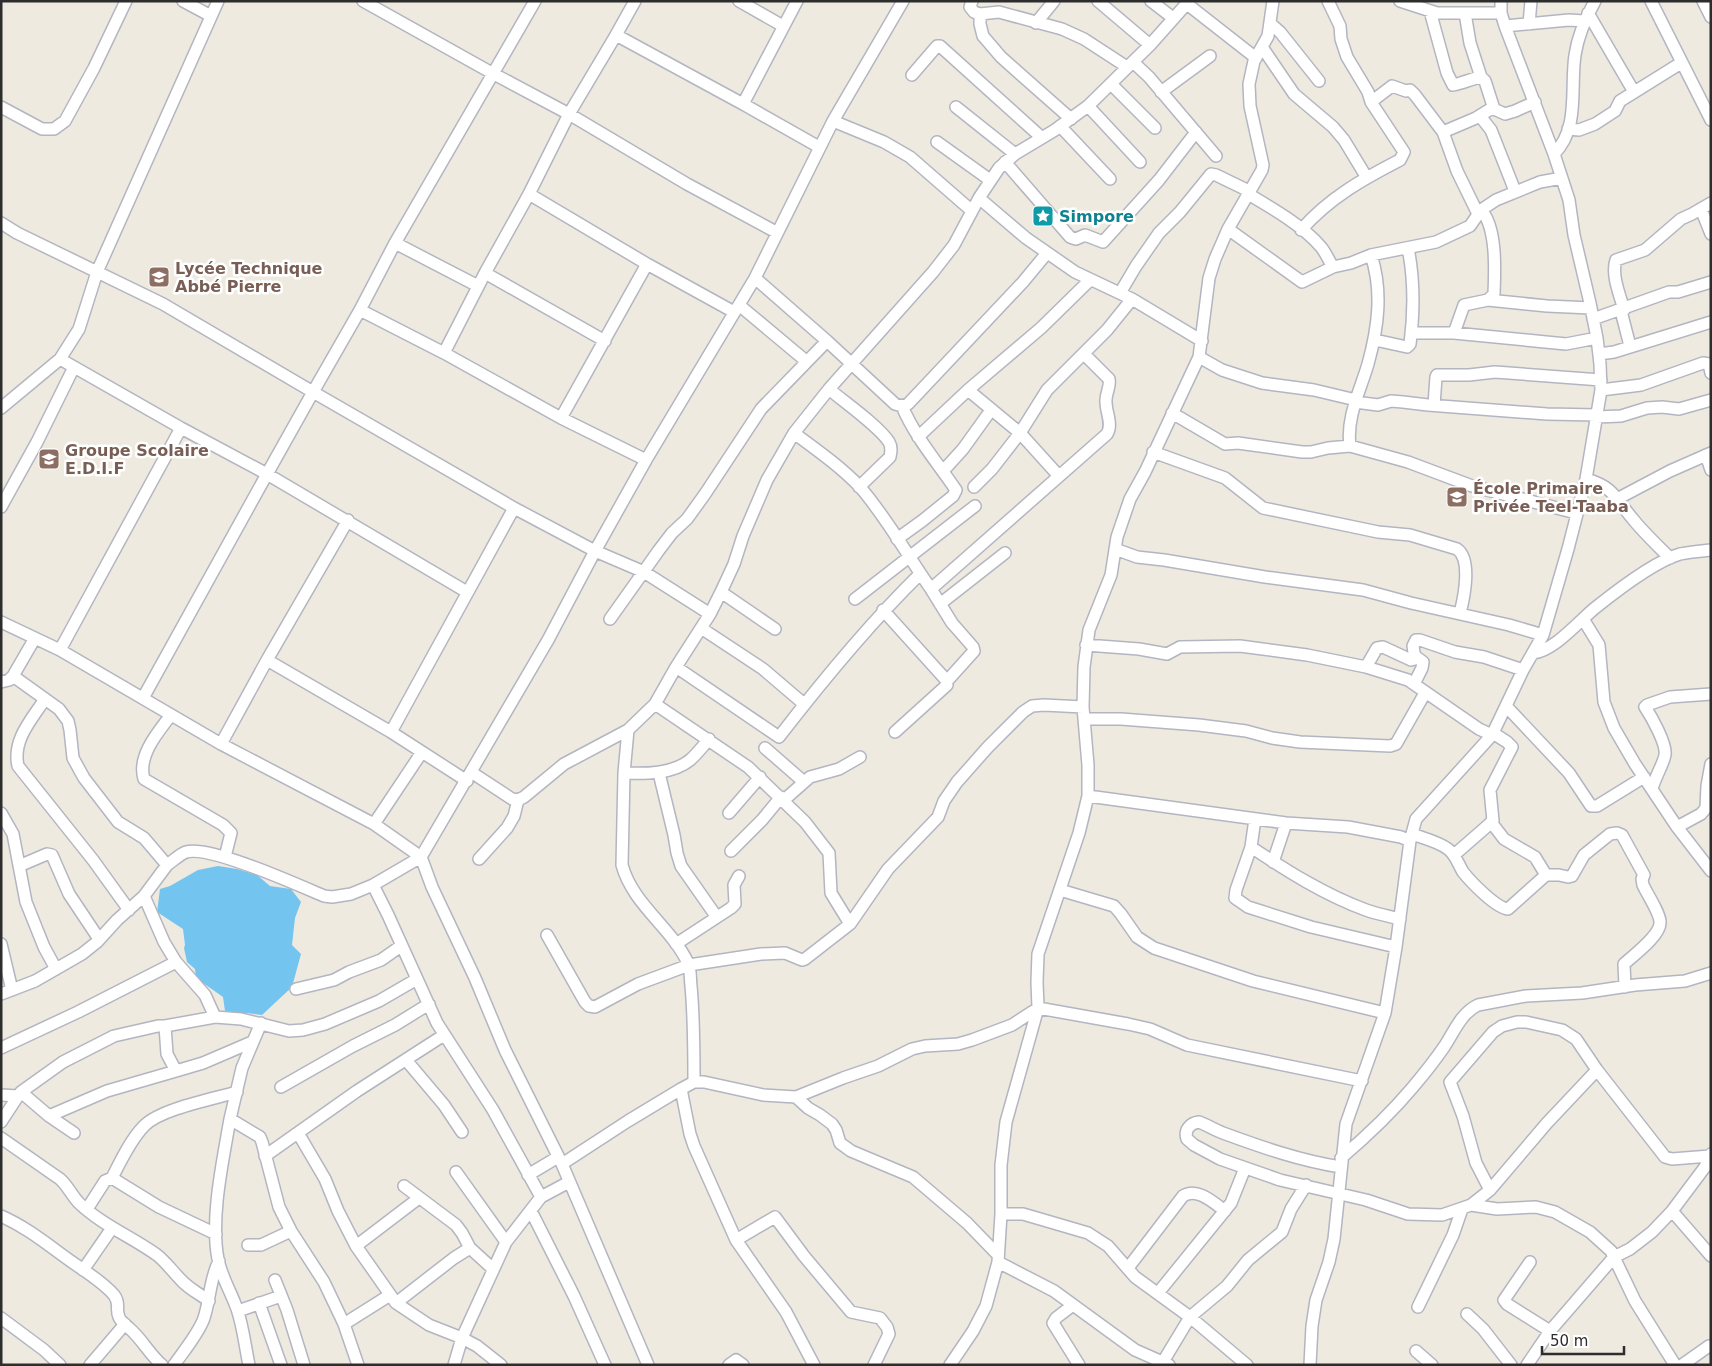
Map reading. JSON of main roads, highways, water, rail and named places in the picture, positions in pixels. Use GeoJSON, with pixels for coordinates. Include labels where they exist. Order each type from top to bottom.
{"type":"FeatureCollection","features":[{"type":"Feature","properties":{"kind":"water"},"geometry":{"type":"Polygon","coordinates":[[[218,866],[257,875],[270,886],[291,889],[301,902],[295,918],[292,945],[301,954],[292,987],[262,1015],[247,1013],[232,1016],[225,1011],[223,997],[196,978],[195,969],[187,962],[183,929],[157,912],[160,889],[170,886],[198,870],[218,866]]]}},
{"type":"Feature","properties":{"kind":"place","name":"Simpore"},"geometry":{"type":"Point","coordinates":[1043,216]}},
{"type":"Feature","properties":{"kind":"place","name":"Lycée Technique Abbé Pierre"},"geometry":{"type":"Point","coordinates":[159,277]}},
{"type":"Feature","properties":{"kind":"place","name":"Groupe Scolaire E.D.I.F"},"geometry":{"type":"Point","coordinates":[49,459]}},
{"type":"Feature","properties":{"kind":"place","name":"École Primaire Privée Teel-Taaba"},"geometry":{"type":"Point","coordinates":[1457,497]}}]}
